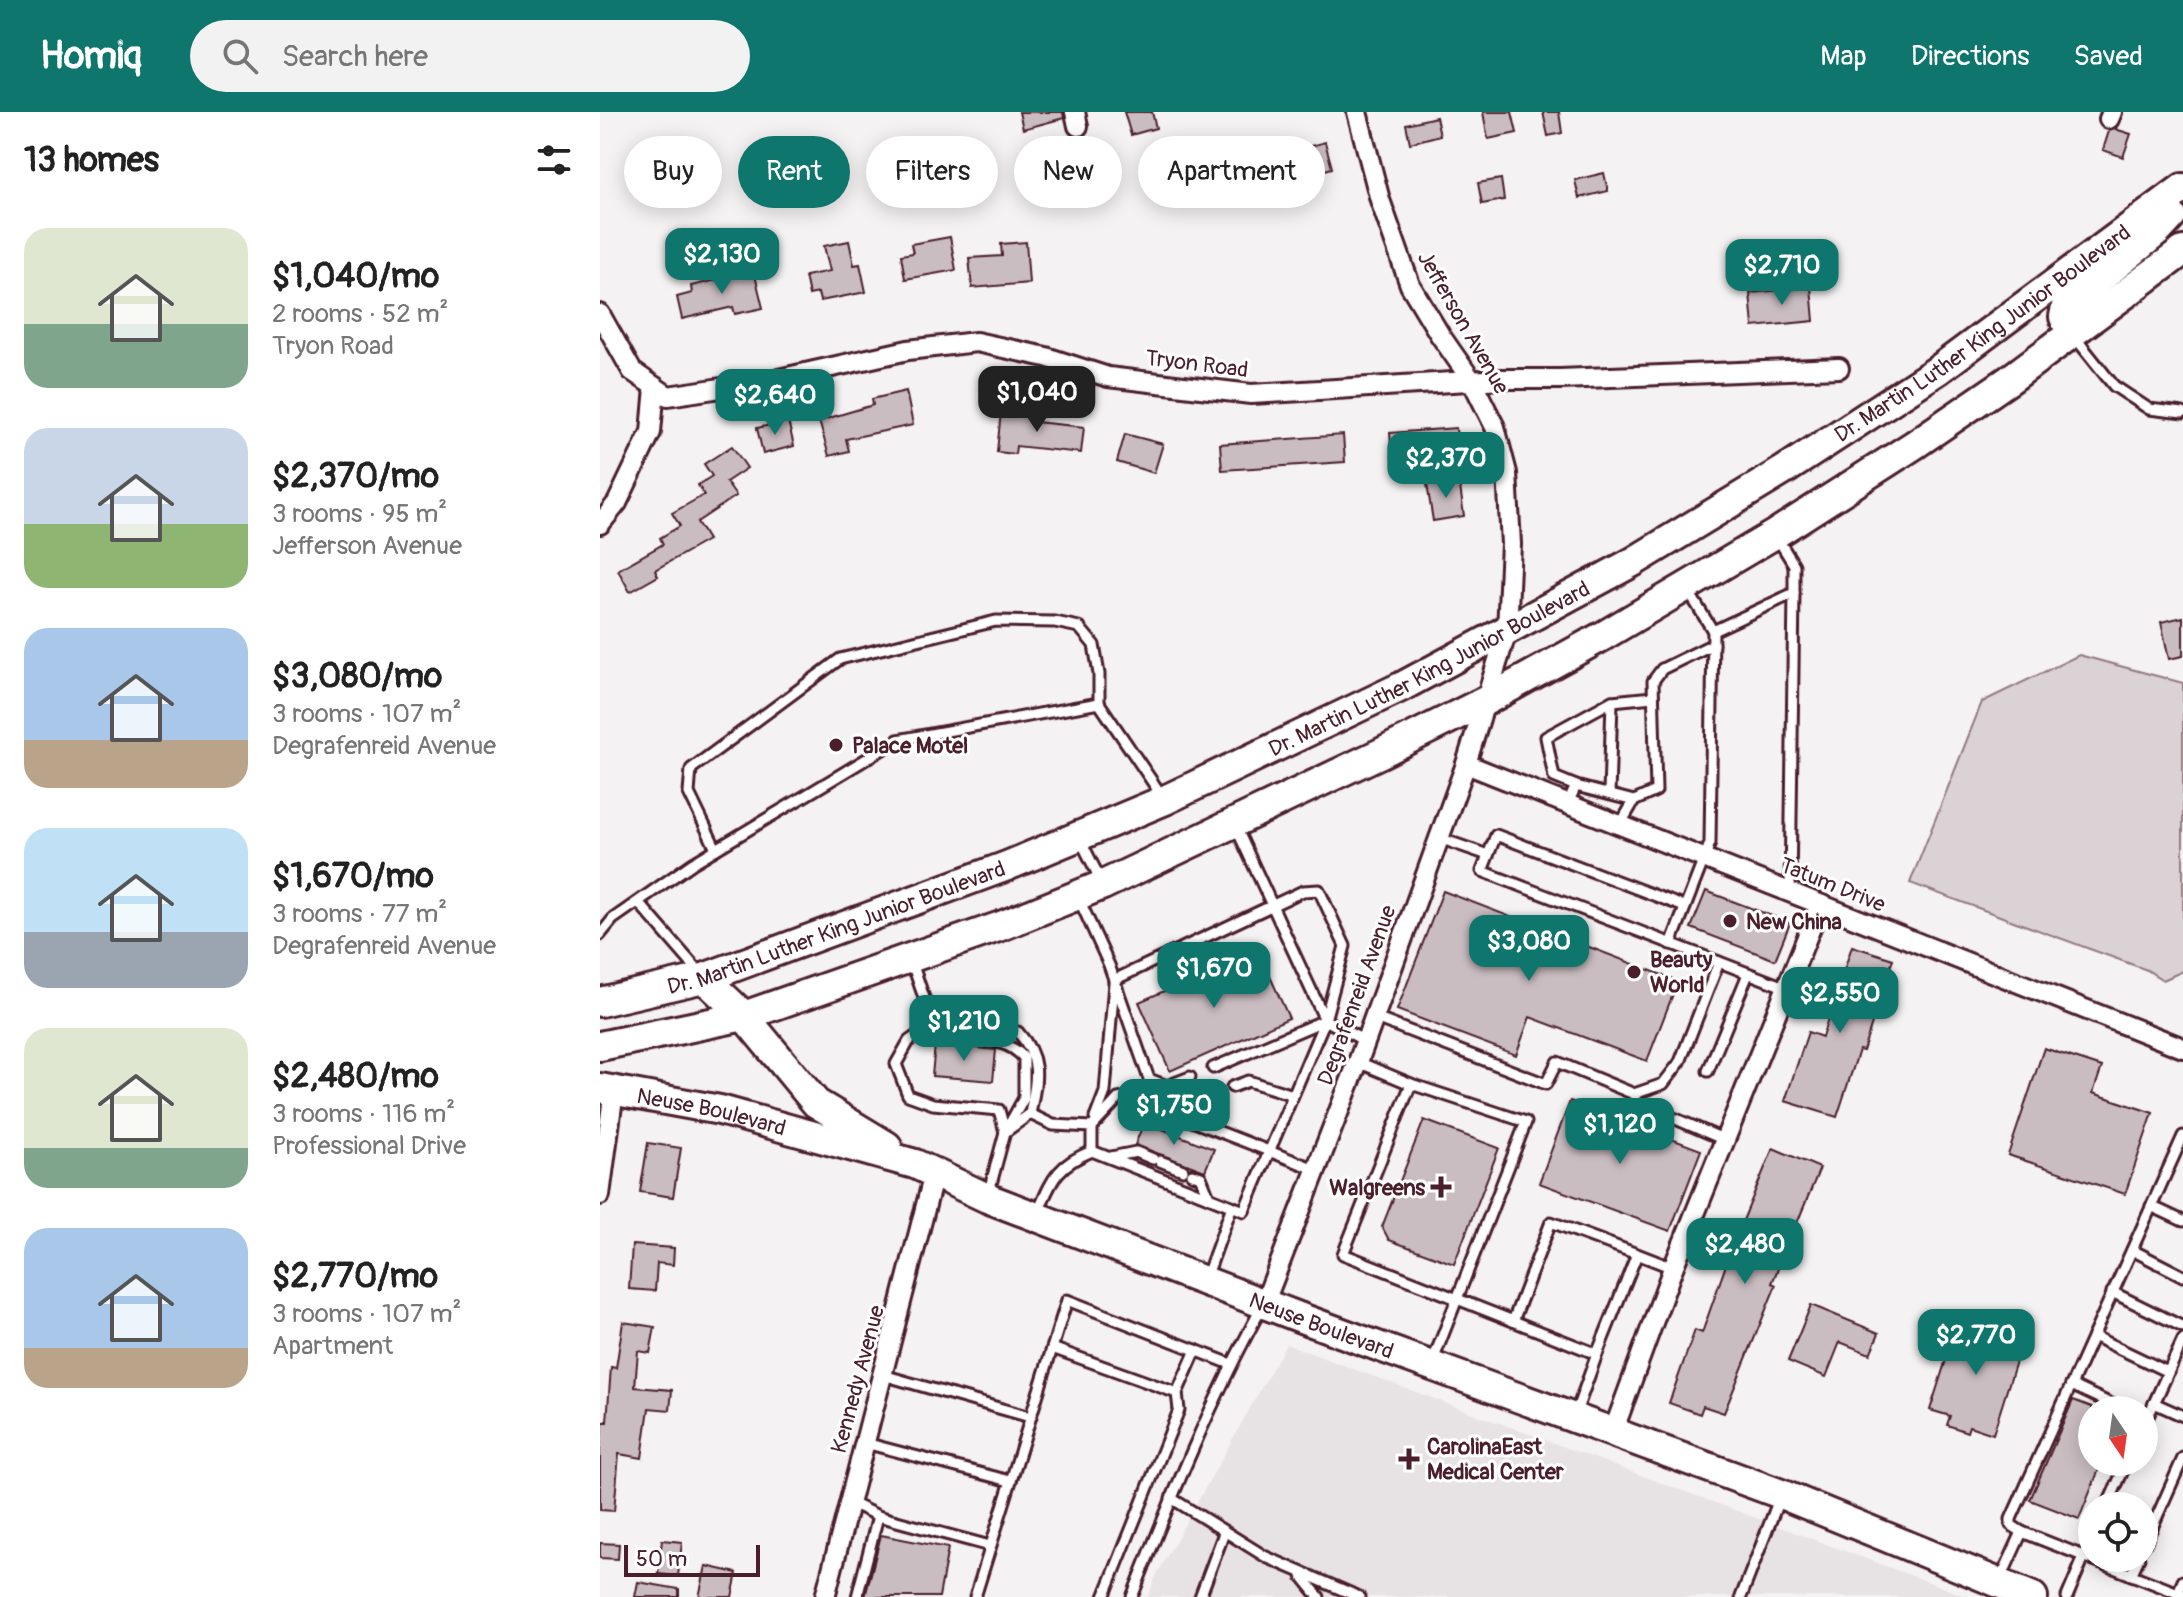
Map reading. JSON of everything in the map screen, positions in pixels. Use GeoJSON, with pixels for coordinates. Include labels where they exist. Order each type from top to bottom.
{"type":"FeatureCollection","features":[{"type":"Feature","properties":{"kind":"main road","name":"Dr. Martin Luther King Junior Boulevard"},"geometry":{"type":"LineString","coordinates":[[600,1002],[704,978],[914,902],[1165,800],[1389,693],[1633,562],[1769,479],[1938,370],[2183,188]]}},
{"type":"Feature","properties":{"kind":"main road"},"geometry":{"type":"LineString","coordinates":[[2072,334],[2064,317],[2066,306],[2158,231],[2183,204]]}},
{"type":"Feature","properties":{"kind":"main road"},"geometry":{"type":"LineString","coordinates":[[600,1046],[744,1016],[1001,926],[1090,890],[1487,700],[1775,534],[1914,445],[2183,251]]}},
{"type":"Feature","properties":{"kind":"main road"},"geometry":{"type":"LineString","coordinates":[[704,978],[744,1016],[816,1103],[924,1169]]}},
{"type":"Feature","properties":{"kind":"main road","name":"Neuse Boulevard"},"geometry":{"type":"LineString","coordinates":[[607,1089],[720,1110],[924,1169],[987,1198],[1264,1304],[1781,1494],[2033,1597]]}},
{"type":"Feature","properties":{"kind":"street","name":"Jefferson Avenue"},"geometry":{"type":"LineString","coordinates":[[1357,112],[1380,200],[1410,285],[1472,381],[1495,427],[1507,473],[1511,544],[1507,631],[1487,700]]}},
{"type":"Feature","properties":{"kind":"street"},"geometry":{"type":"LineString","coordinates":[[600,314],[632,371],[655,387],[651,432],[617,503],[600,524]]}},
{"type":"Feature","properties":{"kind":"street","name":"Tryon Road"},"geometry":{"type":"LineString","coordinates":[[655,387],[668,396],[774,380],[908,350],[976,342],[1046,357],[1108,377],[1251,394],[1472,381],[1839,368]]}},
{"type":"Feature","properties":{"kind":"street","name":"Degrafenreid Avenue"},"geometry":{"type":"LineString","coordinates":[[1264,1304],[1358,1062],[1487,700]]}},
{"type":"Feature","properties":{"kind":"street","name":"Tatum Drive"},"geometry":{"type":"LineString","coordinates":[[1466,764],[2183,1048]]}},
{"type":"Feature","properties":{"kind":"street"},"geometry":{"type":"LineString","coordinates":[[1613,1432],[1673,1268],[1820,905]]}},
{"type":"Feature","properties":{"kind":"street"},"geometry":{"type":"LineString","coordinates":[[600,1195],[607,1089]]}},
{"type":"Feature","properties":{"kind":"street","name":"Kennedy Avenue"},"geometry":{"type":"LineString","coordinates":[[825,1597],[883,1375],[924,1169]]}},
{"type":"Feature","properties":{"kind":"lane"},"geometry":{"type":"LineString","coordinates":[[2072,334],[2114,386],[2149,409],[2183,413]]}},
{"type":"Feature","properties":{"kind":"lane"},"geometry":{"type":"LineString","coordinates":[[1775,534],[1794,565],[1790,893]]}},
{"type":"Feature","properties":{"kind":"lane"},"geometry":{"type":"LineString","coordinates":[[1671,944],[1710,843],[1713,631],[1686,587]]}},
{"type":"Feature","properties":{"kind":"lane"},"geometry":{"type":"LineString","coordinates":[[1713,631],[1794,593]]}},
{"type":"Feature","properties":{"kind":"lane"},"geometry":{"type":"LineString","coordinates":[[716,849],[689,793],[691,769],[840,659],[996,621],[1055,622],[1079,627],[1094,645],[1099,674],[1099,703],[1165,800]]}},
{"type":"Feature","properties":{"kind":"lane"},"geometry":{"type":"LineString","coordinates":[[1619,826],[1634,801],[1656,791],[1653,681],[1662,669],[1713,644]]}},
{"type":"Feature","properties":{"kind":"lane"},"geometry":{"type":"LineString","coordinates":[[1634,801],[1554,777],[1546,737],[1612,701],[1653,697]]}},
{"type":"Feature","properties":{"kind":"lane"},"geometry":{"type":"LineString","coordinates":[[1609,794],[1612,701]]}},
{"type":"Feature","properties":{"kind":"lane"},"geometry":{"type":"LineString","coordinates":[[600,935],[613,919],[716,849],[898,740],[1099,703]]}},
{"type":"Feature","properties":{"kind":"lane"},"geometry":{"type":"LineString","coordinates":[[1567,805],[1576,786]]}},
{"type":"Feature","properties":{"kind":"lane"},"geometry":{"type":"LineString","coordinates":[[1234,822],[1325,1020],[1365,1041]]}},
{"type":"Feature","properties":{"kind":"lane"},"geometry":{"type":"LineString","coordinates":[[1685,907],[1496,835],[1482,871],[1787,988]]}},
{"type":"Feature","properties":{"kind":"lane"},"geometry":{"type":"LineString","coordinates":[[1078,836],[1114,980],[1149,1079],[1167,1086],[1190,1077]]}},
{"type":"Feature","properties":{"kind":"lane"},"geometry":{"type":"LineString","coordinates":[[1439,838],[1488,855]]}},
{"type":"Feature","properties":{"kind":"lane"},"geometry":{"type":"LineString","coordinates":[[1036,1217],[1054,1176],[1075,1158],[1092,1151],[1244,1211],[1325,1020],[1345,946],[1319,890],[1303,891],[1114,980]]}},
{"type":"Feature","properties":{"kind":"lane"},"geometry":{"type":"LineString","coordinates":[[639,903],[704,978]]}},
{"type":"Feature","properties":{"kind":"lane"},"geometry":{"type":"LineString","coordinates":[[910,959],[933,1029],[945,1036],[1005,1042],[1024,1058],[1024,1098],[1005,1132],[987,1198]]}},
{"type":"Feature","properties":{"kind":"lane"},"geometry":{"type":"LineString","coordinates":[[1373,1017],[1546,1084],[1557,1062],[1634,1094],[1663,1084],[1680,1062],[1719,962]]}},
{"type":"Feature","properties":{"kind":"lane"},"geometry":{"type":"LineString","coordinates":[[1708,1071],[1748,974]]}},
{"type":"Feature","properties":{"kind":"lane"},"geometry":{"type":"LineString","coordinates":[[1092,1151],[1092,1127],[1105,1092],[1114,980]]}},
{"type":"Feature","properties":{"kind":"lane"},"geometry":{"type":"LineString","coordinates":[[1213,1068],[1325,1020]]}},
{"type":"Feature","properties":{"kind":"lane"},"geometry":{"type":"LineString","coordinates":[[933,1024],[1018,1032],[1030,1045],[1037,1071],[1030,1114],[1005,1132],[999,1110],[933,1104],[908,1095],[896,1064],[909,1041],[933,1024]]}},
{"type":"Feature","properties":{"kind":"lane"},"geometry":{"type":"LineString","coordinates":[[1358,1062],[1411,1084],[1526,1122],[1431,1366]]}},
{"type":"Feature","properties":{"kind":"lane"},"geometry":{"type":"LineString","coordinates":[[1232,1087],[1248,1081],[1293,1095]]}},
{"type":"Feature","properties":{"kind":"lane"},"geometry":{"type":"LineString","coordinates":[[1411,1084],[1343,1254],[1597,1354]]}},
{"type":"Feature","properties":{"kind":"lane"},"geometry":{"type":"LineString","coordinates":[[1634,1094],[1636,1102],[1725,1140]]}},
{"type":"Feature","properties":{"kind":"lane"},"geometry":{"type":"LineString","coordinates":[[1092,1127],[1118,1099],[1130,1097],[1315,1169]]}},
{"type":"Feature","properties":{"kind":"lane"},"geometry":{"type":"LineString","coordinates":[[1030,1114],[1053,1125],[1092,1127]]}},
{"type":"Feature","properties":{"kind":"lane"},"geometry":{"type":"LineString","coordinates":[[2078,1555],[2022,1532],[2011,1525],[2011,1519],[2183,1136]]}},
{"type":"Feature","properties":{"kind":"lane"},"geometry":{"type":"LineString","coordinates":[[1107,1157],[1136,1152],[1201,1177],[1209,1197]]}},
{"type":"Feature","properties":{"kind":"lane"},"geometry":{"type":"LineString","coordinates":[[2172,1160],[2183,1166]]}},
{"type":"Feature","properties":{"kind":"lane"},"geometry":{"type":"LineString","coordinates":[[1205,1281],[1232,1206]]}},
{"type":"Feature","properties":{"kind":"lane"},"geometry":{"type":"LineString","coordinates":[[2151,1206],[2183,1221]]}},
{"type":"Feature","properties":{"kind":"lane"},"geometry":{"type":"LineString","coordinates":[[1513,1321],[1551,1222],[1673,1268]]}},
{"type":"Feature","properties":{"kind":"lane"},"geometry":{"type":"LineString","coordinates":[[2132,1250],[2183,1276]]}},
{"type":"Feature","properties":{"kind":"lane"},"geometry":{"type":"LineString","coordinates":[[1574,1418],[1637,1254]]}},
{"type":"Feature","properties":{"kind":"lane"},"geometry":{"type":"LineString","coordinates":[[2112,1292],[2183,1327]]}},
{"type":"Feature","properties":{"kind":"lane"},"geometry":{"type":"LineString","coordinates":[[975,1597],[1067,1300],[1231,1364]]}},
{"type":"Feature","properties":{"kind":"lane"},"geometry":{"type":"LineString","coordinates":[[1132,1597],[1171,1498],[1231,1364],[1264,1304]]}},
{"type":"Feature","properties":{"kind":"lane"},"geometry":{"type":"LineString","coordinates":[[2093,1336],[2168,1372]]}},
{"type":"Feature","properties":{"kind":"lane"},"geometry":{"type":"LineString","coordinates":[[2157,1396],[2183,1340]]}},
{"type":"Feature","properties":{"kind":"lane"},"geometry":{"type":"LineString","coordinates":[[1052,1348],[1177,1393]]}},
{"type":"Feature","properties":{"kind":"lane"},"geometry":{"type":"LineString","coordinates":[[1104,1597],[1179,1410],[1177,1393],[1196,1350]]}},
{"type":"Feature","properties":{"kind":"lane"},"geometry":{"type":"LineString","coordinates":[[883,1375],[1030,1417]]}},
{"type":"Feature","properties":{"kind":"lane"},"geometry":{"type":"LineString","coordinates":[[2071,1385],[2094,1396]]}},
{"type":"Feature","properties":{"kind":"lane"},"geometry":{"type":"LineString","coordinates":[[2158,1405],[2183,1416]]}},
{"type":"Feature","properties":{"kind":"lane"},"geometry":{"type":"LineString","coordinates":[[865,1443],[1010,1481]]}},
{"type":"Feature","properties":{"kind":"lane"},"geometry":{"type":"LineString","coordinates":[[2158,1514],[2183,1458]]}},
{"type":"Feature","properties":{"kind":"lane"},"geometry":{"type":"LineString","coordinates":[[1741,1597],[1781,1494]]}},
{"type":"Feature","properties":{"kind":"lane"},"geometry":{"type":"LineString","coordinates":[[1171,1498],[1224,1533],[1300,1573],[1359,1597]]}},
{"type":"Feature","properties":{"kind":"lane"},"geometry":{"type":"LineString","coordinates":[[849,1502],[878,1516],[990,1546]]}},
{"type":"Feature","properties":{"kind":"lane"},"geometry":{"type":"LineString","coordinates":[[857,1597],[878,1516]]}},
{"type":"Feature","properties":{"kind":"lane"},"geometry":{"type":"LineString","coordinates":[[1999,1583],[2022,1532]]}},
{"type":"Feature","properties":{"kind":"lane"},"geometry":{"type":"LineString","coordinates":[[1200,1597],[1224,1533]]}},
{"type":"Feature","properties":{"kind":"lane"},"geometry":{"type":"LineString","coordinates":[[2067,1597],[2078,1570]]}},
{"type":"Feature","properties":{"kind":"lane"},"geometry":{"type":"LineString","coordinates":[[2123,1572],[2180,1594],[2183,1581]]}},
{"type":"Feature","properties":{"kind":"lane"},"geometry":{"type":"LineString","coordinates":[[1300,1573],[1319,1597]]}},
{"type":"Feature","properties":{"kind":"shaded area"},"geometry":{"type":"Polygon","coordinates":[[[2079,655],[2183,683],[2183,971],[2163,980],[2147,970],[1910,883],[1982,702],[2079,655]]]}},
{"type":"Feature","properties":{"kind":"shaded area","name":"CarolinaEast Medical Center"},"geometry":{"type":"Polygon","coordinates":[[[1286,1344],[1969,1597],[1148,1597],[1157,1574],[1286,1344]]]}},
{"type":"Feature","properties":{"kind":"building"},"geometry":{"type":"Polygon","coordinates":[[[1019,112],[1063,112],[1064,118],[1023,129],[1019,112]]]}},
{"type":"Feature","properties":{"kind":"building"},"geometry":{"type":"Polygon","coordinates":[[[1124,112],[1152,112],[1156,128],[1131,135],[1124,112]]]}},
{"type":"Feature","properties":{"kind":"building"},"geometry":{"type":"Polygon","coordinates":[[[1483,112],[1512,112],[1517,133],[1488,139],[1483,112]]]}},
{"type":"Feature","properties":{"kind":"building"},"geometry":{"type":"Polygon","coordinates":[[[1543,112],[1559,112],[1562,133],[1548,136],[1543,112]]]}},
{"type":"Feature","properties":{"kind":"building"},"geometry":{"type":"Polygon","coordinates":[[[1436,117],[1440,135],[1410,143],[1406,124],[1436,117]]]}},
{"type":"Feature","properties":{"kind":"building"},"geometry":{"type":"Polygon","coordinates":[[[2115,129],[2131,134],[2123,157],[2103,150],[2109,131],[2115,129]]]}},
{"type":"Feature","properties":{"kind":"building"},"geometry":{"type":"Polygon","coordinates":[[[1325,142],[1332,168],[1325,170],[1325,142]]]}},
{"type":"Feature","properties":{"kind":"building"},"geometry":{"type":"Polygon","coordinates":[[[1604,173],[1608,191],[1579,198],[1575,180],[1604,173]]]}},
{"type":"Feature","properties":{"kind":"building"},"geometry":{"type":"Polygon","coordinates":[[[1501,179],[1504,200],[1482,204],[1478,183],[1501,179]]]}},
{"type":"Feature","properties":{"kind":"building"},"geometry":{"type":"Polygon","coordinates":[[[950,237],[956,270],[905,279],[901,255],[913,253],[911,244],[950,237]]]}},
{"type":"Feature","properties":{"kind":"building"},"geometry":{"type":"Polygon","coordinates":[[[849,241],[854,265],[860,264],[866,292],[820,301],[818,293],[809,295],[805,276],[830,271],[824,246],[849,241]]]}},
{"type":"Feature","properties":{"kind":"building"},"geometry":{"type":"Polygon","coordinates":[[[1026,242],[1029,283],[972,288],[969,258],[1002,256],[1001,244],[1026,242]]]}},
{"type":"Feature","properties":{"kind":"building"},"geometry":{"type":"Polygon","coordinates":[[[754,271],[763,308],[735,314],[733,307],[682,319],[677,297],[692,293],[691,286],[754,271]]]}},
{"type":"Feature","properties":{"kind":"building"},"geometry":{"type":"Polygon","coordinates":[[[1811,287],[1814,321],[1753,327],[1750,293],[1811,287]]]}},
{"type":"Feature","properties":{"kind":"building"},"geometry":{"type":"Polygon","coordinates":[[[906,391],[913,425],[846,439],[849,451],[829,456],[819,421],[873,405],[872,399],[906,391]]]}},
{"type":"Feature","properties":{"kind":"building"},"geometry":{"type":"Polygon","coordinates":[[[1001,411],[1037,413],[1036,422],[1084,427],[1081,453],[1016,446],[1015,454],[997,452],[1001,411]]]}},
{"type":"Feature","properties":{"kind":"building"},"geometry":{"type":"Polygon","coordinates":[[[788,421],[794,446],[763,454],[757,428],[788,421]]]}},
{"type":"Feature","properties":{"kind":"building"},"geometry":{"type":"Polygon","coordinates":[[[1456,428],[1458,453],[1392,458],[1390,433],[1456,428]]]}},
{"type":"Feature","properties":{"kind":"building"},"geometry":{"type":"Polygon","coordinates":[[[1125,434],[1163,444],[1154,473],[1117,462],[1125,434]]]}},
{"type":"Feature","properties":{"kind":"building"},"geometry":{"type":"Polygon","coordinates":[[[1343,435],[1345,462],[1222,470],[1220,444],[1343,435]]]}},
{"type":"Feature","properties":{"kind":"building"},"geometry":{"type":"Polygon","coordinates":[[[732,446],[747,468],[726,482],[736,496],[697,522],[708,540],[655,570],[658,576],[630,592],[618,570],[663,544],[660,538],[680,526],[672,513],[704,495],[698,485],[712,476],[704,464],[732,446]]]}},
{"type":"Feature","properties":{"kind":"building"},"geometry":{"type":"Polygon","coordinates":[[[1459,479],[1464,516],[1433,521],[1427,484],[1459,479]]]}},
{"type":"Feature","properties":{"kind":"building"},"geometry":{"type":"Polygon","coordinates":[[[2183,617],[2183,656],[2169,659],[2161,622],[2183,617]]]}},
{"type":"Feature","properties":{"kind":"building"},"geometry":{"type":"Polygon","coordinates":[[[1443,891],[1678,981],[1647,1061],[1530,1017],[1516,1055],[1397,1010],[1443,891]]]}},
{"type":"Feature","properties":{"kind":"building"},"geometry":{"type":"Polygon","coordinates":[[[1706,891],[1790,923],[1775,960],[1691,928],[1706,891]]]}},
{"type":"Feature","properties":{"kind":"building"},"geometry":{"type":"Polygon","coordinates":[[[1852,946],[1893,959],[1863,1051],[1859,1050],[1837,1117],[1785,1101],[1808,1032],[1822,1037],[1852,946]]]}},
{"type":"Feature","properties":{"kind":"building"},"geometry":{"type":"Polygon","coordinates":[[[1258,950],[1289,1018],[1170,1071],[1139,1002],[1258,950]]]}},
{"type":"Feature","properties":{"kind":"building"},"geometry":{"type":"Polygon","coordinates":[[[935,1044],[996,1050],[993,1081],[932,1076],[935,1044]]]}},
{"type":"Feature","properties":{"kind":"building"},"geometry":{"type":"Polygon","coordinates":[[[2044,1048],[2102,1067],[2093,1093],[2153,1113],[2125,1194],[2008,1155],[2044,1048]]]}},
{"type":"Feature","properties":{"kind":"building"},"geometry":{"type":"Polygon","coordinates":[[[1570,1101],[1701,1150],[1670,1231],[1539,1183],[1570,1101]]]}},
{"type":"Feature","properties":{"kind":"building","name":"Walgreens"},"geometry":{"type":"Polygon","coordinates":[[[1424,1120],[1499,1148],[1454,1264],[1389,1240],[1382,1227],[1424,1120]]]}},
{"type":"Feature","properties":{"kind":"building"},"geometry":{"type":"Polygon","coordinates":[[[1144,1122],[1214,1149],[1205,1171],[1135,1145],[1144,1122]]]}},
{"type":"Feature","properties":{"kind":"building"},"geometry":{"type":"Polygon","coordinates":[[[648,1143],[681,1148],[673,1197],[640,1192],[648,1143]]]}},
{"type":"Feature","properties":{"kind":"building"},"geometry":{"type":"Polygon","coordinates":[[[1773,1148],[1820,1168],[1772,1283],[1776,1285],[1724,1413],[1703,1406],[1700,1414],[1669,1403],[1695,1330],[1702,1333],[1734,1242],[1773,1148]]]}},
{"type":"Feature","properties":{"kind":"building"},"geometry":{"type":"Polygon","coordinates":[[[632,1245],[674,1248],[673,1265],[657,1263],[655,1291],[629,1289],[632,1245]]]}},
{"type":"Feature","properties":{"kind":"building"},"geometry":{"type":"Polygon","coordinates":[[[1811,1305],[1879,1333],[1870,1354],[1840,1342],[1826,1377],[1788,1361],[1811,1305]]]}},
{"type":"Feature","properties":{"kind":"building"},"geometry":{"type":"Polygon","coordinates":[[[1959,1319],[2023,1339],[1993,1434],[1969,1426],[1967,1432],[1947,1425],[1950,1416],[1930,1410],[1959,1319]]]}},
{"type":"Feature","properties":{"kind":"building"},"geometry":{"type":"Polygon","coordinates":[[[623,1322],[655,1327],[650,1353],[638,1351],[635,1387],[672,1390],[670,1410],[649,1408],[642,1458],[619,1454],[614,1511],[600,1510],[600,1446],[603,1422],[607,1422],[611,1367],[616,1368],[623,1322]]]}},
{"type":"Feature","properties":{"kind":"building"},"geometry":{"type":"Polygon","coordinates":[[[2073,1400],[2078,1402],[2078,1476],[2096,1476],[2090,1492],[2078,1492],[2078,1519],[2030,1500],[2073,1400]]]}},
{"type":"Feature","properties":{"kind":"building"},"geometry":{"type":"Polygon","coordinates":[[[881,1535],[948,1548],[939,1597],[865,1597],[881,1535]]]}},
{"type":"Feature","properties":{"kind":"building"},"geometry":{"type":"Polygon","coordinates":[[[662,1540],[682,1542],[678,1576],[658,1574],[662,1540]]]}},
{"type":"Feature","properties":{"kind":"building"},"geometry":{"type":"Polygon","coordinates":[[[600,1543],[619,1544],[618,1559],[600,1558],[600,1543]]]}},
{"type":"Feature","properties":{"kind":"building"},"geometry":{"type":"Polygon","coordinates":[[[706,1566],[737,1573],[732,1597],[699,1597],[706,1566]]]}},
{"type":"Feature","properties":{"kind":"building"},"geometry":{"type":"Polygon","coordinates":[[[638,1582],[679,1589],[679,1597],[635,1597],[638,1582]]]}},
{"type":"Feature","properties":{"kind":"place","name":"Palace Motel"},"geometry":{"type":"Point","coordinates":[836,745]}},
{"type":"Feature","properties":{"kind":"place","name":"New China"},"geometry":{"type":"Point","coordinates":[1730,921]}},
{"type":"Feature","properties":{"kind":"place","name":"Beauty World"},"geometry":{"type":"Point","coordinates":[1634,972]}},
{"type":"Feature","properties":{"kind":"place","name":"Walgreens"},"geometry":{"type":"Point","coordinates":[1441,1187]}},
{"type":"Feature","properties":{"kind":"place","name":"CarolinaEast Medical Center"},"geometry":{"type":"Point","coordinates":[1409,1459]}}]}
